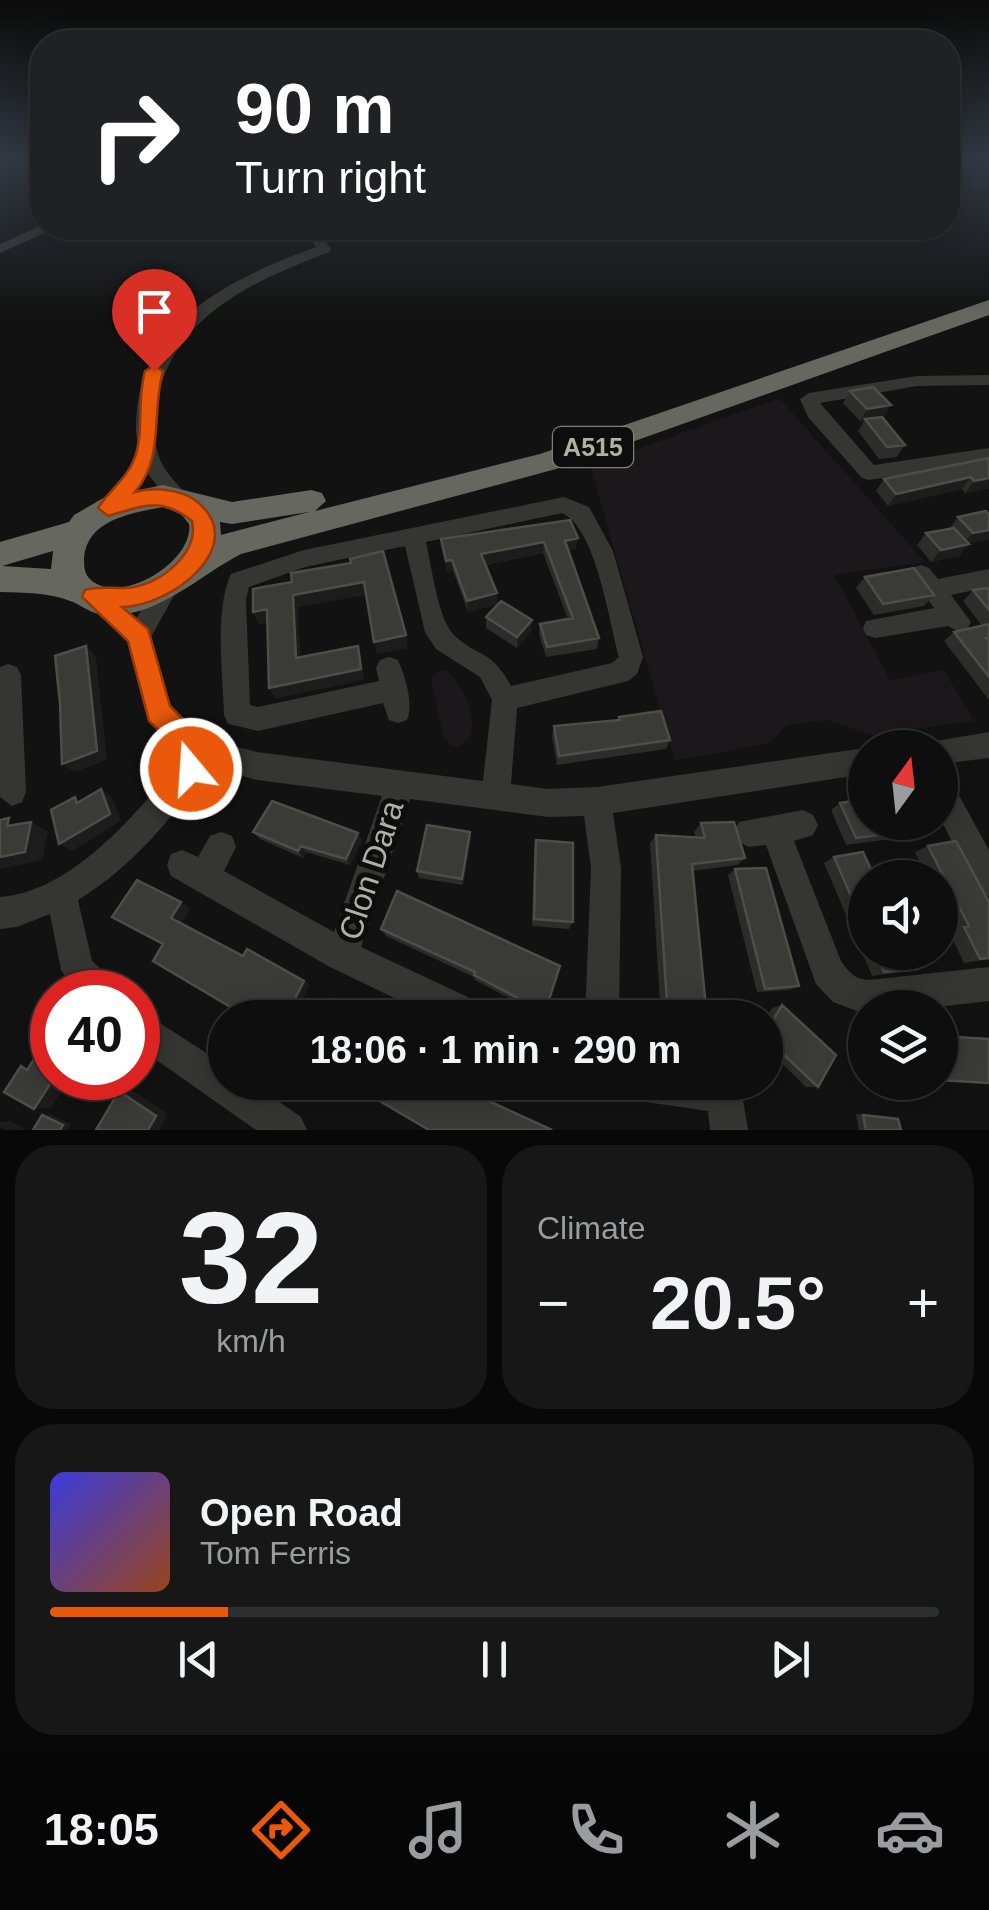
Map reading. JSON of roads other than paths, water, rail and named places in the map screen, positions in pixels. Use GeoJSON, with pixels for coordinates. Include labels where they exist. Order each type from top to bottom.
{"type":"FeatureCollection","features":[{"type":"Feature","properties":{"kind":"highway","name":"A515"},"geometry":{"type":"LineString","coordinates":[[0,554],[78,531],[108,508],[144,497],[232,514],[265,511],[536,445],[989,290]]}},
{"type":"Feature","properties":{"kind":"highway","name":"A515"},"geometry":{"type":"LineString","coordinates":[[0,579],[38,580],[84,592],[132,597],[232,544],[546,462],[989,306]]}},
{"type":"Feature","properties":{"kind":"highway"},"geometry":{"type":"LineString","coordinates":[[181,573],[202,548],[206,532],[202,517],[185,502]]}},
{"type":"Feature","properties":{"kind":"highway"},"geometry":{"type":"LineString","coordinates":[[78,531],[64,562],[66,576],[84,592]]}},
{"type":"Feature","properties":{"kind":"street"},"geometry":{"type":"LineString","coordinates":[[0,249],[30,236]]}},
{"type":"Feature","properties":{"kind":"street"},"geometry":{"type":"LineString","coordinates":[[108,508],[132,482],[146,455],[147,395],[162,354],[209,303],[270,269],[324,249],[317,240]]}},
{"type":"Feature","properties":{"kind":"street"},"geometry":{"type":"LineString","coordinates":[[989,380],[917,381],[810,399],[815,414],[870,473],[989,455]]}},
{"type":"Feature","properties":{"kind":"street"},"geometry":{"type":"LineString","coordinates":[[146,455],[158,480],[185,502]]}},
{"type":"Feature","properties":{"kind":"street"},"geometry":{"type":"LineString","coordinates":[[394,689],[258,719],[237,715],[234,600],[239,580],[413,534],[564,505],[582,512],[602,551],[630,657],[628,666],[618,673],[505,699]]}},
{"type":"Feature","properties":{"kind":"street"},"geometry":{"type":"LineString","coordinates":[[413,534],[434,625],[444,642],[488,670],[505,699],[496,798]]}},
{"type":"Feature","properties":{"kind":"street"},"geometry":{"type":"LineString","coordinates":[[140,636],[181,573]]}},
{"type":"Feature","properties":{"kind":"street"},"geometry":{"type":"LineString","coordinates":[[875,628],[957,620],[928,581],[989,578]]}},
{"type":"Feature","properties":{"kind":"street"},"geometry":{"type":"LineString","coordinates":[[84,592],[140,636],[159,713],[180,736],[204,752],[257,766],[548,803],[596,801],[848,764]]}},
{"type":"Feature","properties":{"kind":"street"},"geometry":{"type":"LineString","coordinates":[[8,675],[6,745],[12,792]]}},
{"type":"Feature","properties":{"kind":"street"},"geometry":{"type":"LineString","coordinates":[[958,749],[989,745]]}},
{"type":"Feature","properties":{"kind":"street"},"geometry":{"type":"LineString","coordinates":[[0,913],[16,913],[88,879],[145,828],[204,752]]}},
{"type":"Feature","properties":{"kind":"street","name":"Clon Dara"},"geometry":{"type":"LineString","coordinates":[[342,955],[391,819],[399,784]]}},
{"type":"Feature","properties":{"kind":"street"},"geometry":{"type":"LineString","coordinates":[[596,801],[606,868],[602,1000]]}},
{"type":"Feature","properties":{"kind":"street"},"geometry":{"type":"LineString","coordinates":[[958,823],[989,881]]}},
{"type":"Feature","properties":{"kind":"street"},"geometry":{"type":"LineString","coordinates":[[776,828],[828,972],[838,987],[851,996],[868,998],[989,984]]}},
{"type":"Feature","properties":{"kind":"street"},"geometry":{"type":"LineString","coordinates":[[222,847],[193,870],[342,955],[437,1000]]}},
{"type":"Feature","properties":{"kind":"street"},"geometry":{"type":"LineString","coordinates":[[61,893],[78,970]]}},
{"type":"Feature","properties":{"kind":"street"},"geometry":{"type":"LineString","coordinates":[[160,1041],[288,1130]]}}]}
